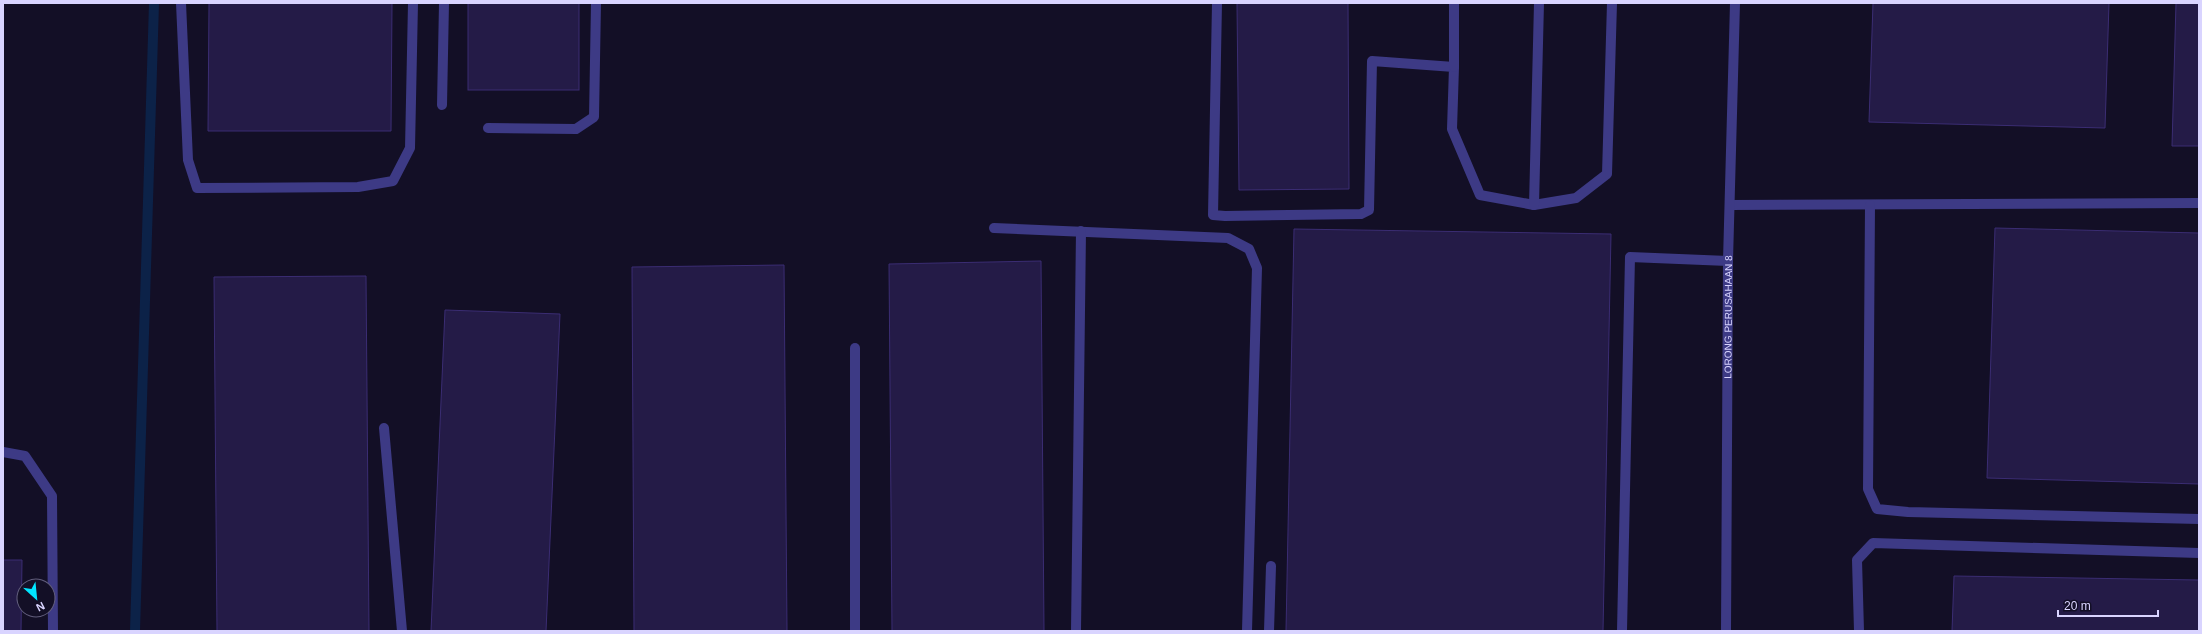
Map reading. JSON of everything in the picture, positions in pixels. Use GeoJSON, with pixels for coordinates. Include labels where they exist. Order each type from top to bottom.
{"type":"FeatureCollection","features":[{"type":"Feature","properties":{"kind":"street"},"geometry":{"type":"LineString","coordinates":[[181,3],[188,160],[197,188],[205,188],[358,187],[393,180],[410,148],[413,3]]}},
{"type":"Feature","properties":{"kind":"street"},"geometry":{"type":"LineString","coordinates":[[442,104],[444,3]]}},
{"type":"Feature","properties":{"kind":"street"},"geometry":{"type":"LineString","coordinates":[[488,128],[576,129],[594,117],[596,3]]}},
{"type":"Feature","properties":{"kind":"street"},"geometry":{"type":"LineString","coordinates":[[1218,3],[1213,214],[1225,216],[1361,214],[1369,210],[1372,61],[1454,67]]}},
{"type":"Feature","properties":{"kind":"street"},"geometry":{"type":"LineString","coordinates":[[1454,3],[1452,128],[1480,196],[1534,205],[1576,198],[1607,174],[1612,3]]}},
{"type":"Feature","properties":{"kind":"street"},"geometry":{"type":"LineString","coordinates":[[1534,205],[1539,3]]}},
{"type":"Feature","properties":{"kind":"street","name":"LORONG PERUSAHAAN 8"},"geometry":{"type":"LineString","coordinates":[[1726,631],[1728,260],[1735,3]]}},
{"type":"Feature","properties":{"kind":"street"},"geometry":{"type":"LineString","coordinates":[[1730,205],[2199,203]]}},
{"type":"Feature","properties":{"kind":"street"},"geometry":{"type":"LineString","coordinates":[[1870,205],[1868,489],[1877,509],[1908,512],[2199,519]]}},
{"type":"Feature","properties":{"kind":"street"},"geometry":{"type":"LineString","coordinates":[[994,228],[1228,238],[1249,249],[1257,268],[1247,631]]}},
{"type":"Feature","properties":{"kind":"street"},"geometry":{"type":"LineString","coordinates":[[1076,631],[1081,232]]}},
{"type":"Feature","properties":{"kind":"street"},"geometry":{"type":"LineString","coordinates":[[1622,631],[1630,257],[1728,260]]}},
{"type":"Feature","properties":{"kind":"street"},"geometry":{"type":"LineString","coordinates":[[855,348],[855,631]]}},
{"type":"Feature","properties":{"kind":"street"},"geometry":{"type":"LineString","coordinates":[[384,428],[402,631]]}},
{"type":"Feature","properties":{"kind":"street"},"geometry":{"type":"LineString","coordinates":[[3,452],[25,456],[52,496],[53,631]]}},
{"type":"Feature","properties":{"kind":"street"},"geometry":{"type":"LineString","coordinates":[[1859,631],[1857,560],[1873,543],[2199,553]]}},
{"type":"Feature","properties":{"kind":"street"},"geometry":{"type":"LineString","coordinates":[[1269,631],[1271,566]]}},
{"type":"Feature","properties":{"kind":"building"},"geometry":{"type":"Polygon","coordinates":[[[209,3],[392,3],[391,131],[208,131],[209,3]]]}},
{"type":"Feature","properties":{"kind":"building"},"geometry":{"type":"Polygon","coordinates":[[[468,3],[579,3],[579,90],[468,90],[468,3]]]}},
{"type":"Feature","properties":{"kind":"building"},"geometry":{"type":"Polygon","coordinates":[[[1237,3],[1348,3],[1349,189],[1239,190],[1237,3]]]}},
{"type":"Feature","properties":{"kind":"building"},"geometry":{"type":"Polygon","coordinates":[[[1873,3],[2109,3],[2105,128],[1869,122],[1873,3]]]}},
{"type":"Feature","properties":{"kind":"building"},"geometry":{"type":"Polygon","coordinates":[[[2176,3],[2199,3],[2199,146],[2172,146],[2176,3]]]}},
{"type":"Feature","properties":{"kind":"building"},"geometry":{"type":"Polygon","coordinates":[[[1995,228],[2199,233],[2199,484],[1987,478],[1995,228]]]}},
{"type":"Feature","properties":{"kind":"building"},"geometry":{"type":"Polygon","coordinates":[[[1294,229],[1611,234],[1603,631],[1286,631],[1294,229]]]}},
{"type":"Feature","properties":{"kind":"building"},"geometry":{"type":"Polygon","coordinates":[[[1041,261],[1044,631],[892,631],[889,264],[1041,261]]]}},
{"type":"Feature","properties":{"kind":"building"},"geometry":{"type":"Polygon","coordinates":[[[784,265],[787,631],[634,631],[632,267],[784,265]]]}},
{"type":"Feature","properties":{"kind":"building"},"geometry":{"type":"Polygon","coordinates":[[[366,276],[369,631],[217,631],[214,277],[366,276]]]}},
{"type":"Feature","properties":{"kind":"building"},"geometry":{"type":"Polygon","coordinates":[[[445,310],[560,314],[546,631],[431,631],[445,310]]]}},
{"type":"Feature","properties":{"kind":"building"},"geometry":{"type":"Polygon","coordinates":[[[3,560],[22,560],[22,578],[16,578],[16,618],[21,618],[21,631],[3,631],[3,560]]]}},
{"type":"Feature","properties":{"kind":"building"},"geometry":{"type":"Polygon","coordinates":[[[1954,576],[2199,580],[2199,631],[1952,631],[1954,576]]]}},
{"type":"Feature","properties":{"kind":"waterway"},"geometry":{"type":"LineString","coordinates":[[135,631],[154,3]]}}]}
